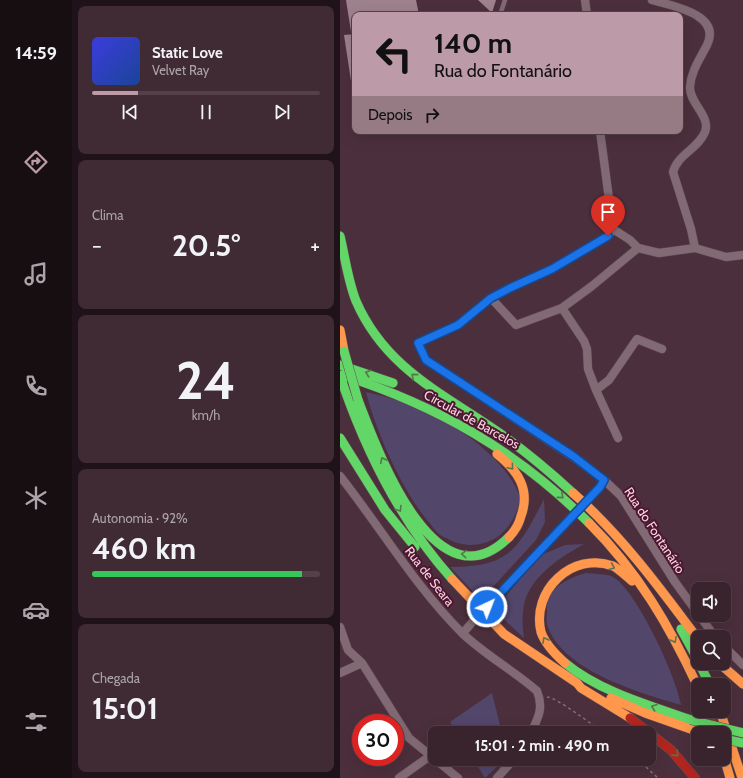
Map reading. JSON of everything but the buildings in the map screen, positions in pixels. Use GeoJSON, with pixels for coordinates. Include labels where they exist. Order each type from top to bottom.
{"type":"FeatureCollection","features":[{"type":"Feature","properties":{"kind":"main road"},"geometry":{"type":"LineString","coordinates":[[340,236],[356,300],[376,336],[404,368],[425,385],[498,432],[543,466],[592,508],[651,577],[657,582],[692,630]]}},
{"type":"Feature","properties":{"kind":"main road"},"geometry":{"type":"LineString","coordinates":[[340,330],[344,351],[358,400],[377,448],[395,485],[413,514],[429,535],[441,547],[459,555],[483,555],[500,547],[513,535],[521,521],[525,502],[522,483],[512,467],[492,449],[486,438]]}},
{"type":"Feature","properties":{"kind":"main road"},"geometry":{"type":"LineString","coordinates":[[340,365],[401,386]]}},
{"type":"Feature","properties":{"kind":"main road"},"geometry":{"type":"LineString","coordinates":[[340,375],[347,398],[367,450],[389,494],[430,554],[482,614],[504,634],[577,683],[581,688],[659,737],[677,755],[695,778]]}},
{"type":"Feature","properties":{"kind":"main road","name":"Circular de Barcelos"},"geometry":{"type":"LineString","coordinates":[[340,375],[404,396],[486,438],[516,458],[566,500],[622,558],[651,597],[694,678]]}},
{"type":"Feature","properties":{"kind":"main road"},"geometry":{"type":"LineString","coordinates":[[433,400],[496,435],[504,437]]}},
{"type":"Feature","properties":{"kind":"main road"},"geometry":{"type":"LineString","coordinates":[[340,438],[385,510],[451,588],[473,610],[482,614]]}},
{"type":"Feature","properties":{"kind":"main road"},"geometry":{"type":"LineString","coordinates":[[655,606],[646,598],[626,574],[609,565],[590,562],[576,565],[561,573],[548,586],[540,603],[538,623],[544,640],[555,654],[571,667],[599,683],[627,696],[691,720],[743,733]]}},
{"type":"Feature","properties":{"kind":"main road"},"geometry":{"type":"LineString","coordinates":[[651,577],[653,585],[691,645]]}},
{"type":"Feature","properties":{"kind":"main road"},"geometry":{"type":"LineString","coordinates":[[727,670],[743,684]]}},
{"type":"Feature","properties":{"kind":"main road"},"geometry":{"type":"LineString","coordinates":[[577,683],[584,684],[645,713],[691,729]]}},
{"type":"Feature","properties":{"kind":"main road"},"geometry":{"type":"LineString","coordinates":[[722,718],[742,778]]}},
{"type":"Feature","properties":{"kind":"main road"},"geometry":{"type":"LineString","coordinates":[[731,740],[743,743]]}},
{"type":"Feature","properties":{"kind":"main road"},"geometry":{"type":"LineString","coordinates":[[727,766],[730,778]]}},
{"type":"Feature","properties":{"kind":"street"},"geometry":{"type":"LineString","coordinates":[[585,0],[587,12]]}},
{"type":"Feature","properties":{"kind":"street"},"geometry":{"type":"LineString","coordinates":[[652,0],[698,15],[706,22],[709,32],[707,43],[696,62],[690,88],[692,99],[704,120],[706,130],[700,143],[675,164],[673,172],[691,229],[695,248]]}},
{"type":"Feature","properties":{"kind":"street"},"geometry":{"type":"LineString","coordinates":[[600,134],[613,229],[630,240],[638,248],[659,253],[695,248],[726,257],[743,255]]}},
{"type":"Feature","properties":{"kind":"street","name":"Rua do Fontanário"},"geometry":{"type":"LineString","coordinates":[[613,229],[608,236],[552,269],[491,298],[458,325],[418,343],[426,360],[573,456],[602,483],[621,496],[675,582],[710,630]]}},
{"type":"Feature","properties":{"kind":"street"},"geometry":{"type":"LineString","coordinates":[[491,298],[516,325],[562,308],[592,286],[638,248]]}},
{"type":"Feature","properties":{"kind":"street"},"geometry":{"type":"LineString","coordinates":[[562,308],[584,341],[587,349],[588,369],[618,438]]}},
{"type":"Feature","properties":{"kind":"street"},"geometry":{"type":"LineString","coordinates":[[596,390],[609,380],[637,338],[662,349]]}},
{"type":"Feature","properties":{"kind":"street","name":"Rua de Seara"},"geometry":{"type":"LineString","coordinates":[[340,476],[412,574],[446,616],[480,649],[524,680],[537,691],[540,697]]}},
{"type":"Feature","properties":{"kind":"street"},"geometry":{"type":"LineString","coordinates":[[463,633],[602,483]]}},
{"type":"Feature","properties":{"kind":"street"},"geometry":{"type":"LineString","coordinates":[[340,627],[348,650],[362,663],[409,738],[428,754]]}},
{"type":"Feature","properties":{"kind":"street"},"geometry":{"type":"LineString","coordinates":[[731,653],[743,665]]}},
{"type":"Feature","properties":{"kind":"street"},"geometry":{"type":"LineString","coordinates":[[340,673],[362,663]]}},
{"type":"Feature","properties":{"kind":"street"},"geometry":{"type":"LineString","coordinates":[[534,726],[540,714],[540,697]]}},
{"type":"Feature","properties":{"kind":"street"},"geometry":{"type":"LineString","coordinates":[[399,778],[428,757]]}},
{"type":"Feature","properties":{"kind":"street"},"geometry":{"type":"LineString","coordinates":[[443,766],[458,778]]}},
{"type":"Feature","properties":{"kind":"street"},"geometry":{"type":"LineString","coordinates":[[497,778],[508,766]]}},
{"type":"Feature","properties":{"kind":"lane"},"geometry":{"type":"LineString","coordinates":[[501,12],[505,0]]}},
{"type":"Feature","properties":{"kind":"path"},"geometry":{"type":"LineString","coordinates":[[540,697],[551,697],[562,703],[594,726]]}},
{"type":"Feature","properties":{"kind":"path"},"geometry":{"type":"LineString","coordinates":[[645,766],[658,778]]}},
{"type":"Feature","properties":{"kind":"shaded area"},"geometry":{"type":"Polygon","coordinates":[[[366,392],[405,403],[443,420],[461,431],[493,457],[506,472],[519,495],[517,512],[500,535],[485,543],[469,545],[450,540],[436,531],[417,507],[390,459],[370,408],[366,392]]]}},
{"type":"Feature","properties":{"kind":"shaded area"},"geometry":{"type":"Polygon","coordinates":[[[544,499],[545,522],[536,540],[481,600],[450,567],[470,566],[486,563],[499,559],[510,552],[527,531],[544,499]]]}},
{"type":"Feature","properties":{"kind":"shaded area"},"geometry":{"type":"Polygon","coordinates":[[[584,544],[564,556],[544,571],[529,590],[523,613],[524,638],[494,610],[541,555],[565,545],[584,544]]]}},
{"type":"Feature","properties":{"kind":"shaded area"},"geometry":{"type":"Polygon","coordinates":[[[586,573],[611,576],[621,583],[632,597],[654,634],[672,675],[681,705],[624,686],[584,667],[568,654],[555,640],[547,624],[548,601],[555,589],[560,585],[586,573]]]}},
{"type":"Feature","properties":{"kind":"shaded area"},"geometry":{"type":"Polygon","coordinates":[[[492,693],[500,726],[453,726],[450,722],[492,693]]]}},
{"type":"Feature","properties":{"kind":"shaded area"},"geometry":{"type":"Polygon","coordinates":[[[477,766],[498,766],[485,778],[477,766]]]}},
{"type":"Feature","properties":{"kind":"traffic: fast"},"geometry":{"type":"LineString","coordinates":[[340,236],[356,301],[368,324],[399,362],[436,391],[508,439],[573,493]]}},
{"type":"Feature","properties":{"kind":"traffic: fast"},"geometry":{"type":"LineString","coordinates":[[344,351],[358,400]]}},
{"type":"Feature","properties":{"kind":"traffic: fast"},"geometry":{"type":"LineString","coordinates":[[340,365],[393,383]]}},
{"type":"Feature","properties":{"kind":"traffic: fast"},"geometry":{"type":"LineString","coordinates":[[342,375],[411,401],[443,416],[474,434],[505,453],[534,474],[562,497],[589,523]]}},
{"type":"Feature","properties":{"kind":"traffic: fast"},"geometry":{"type":"LineString","coordinates":[[340,376],[372,457],[386,483],[416,533],[452,579]]}},
{"type":"Feature","properties":{"kind":"traffic: fast"},"geometry":{"type":"LineString","coordinates":[[358,400],[379,452],[395,484],[413,515],[434,539],[457,554],[482,554],[509,537]]}},
{"type":"Feature","properties":{"kind":"traffic: fast"},"geometry":{"type":"LineString","coordinates":[[340,438],[385,510],[415,547]]}},
{"type":"Feature","properties":{"kind":"traffic: fast"},"geometry":{"type":"LineString","coordinates":[[681,629],[691,647]]}},
{"type":"Feature","properties":{"kind":"traffic: fast"},"geometry":{"type":"LineString","coordinates":[[565,663],[578,673],[609,690],[691,720]]}},
{"type":"Feature","properties":{"kind":"traffic: fast"},"geometry":{"type":"LineString","coordinates":[[702,670],[706,678]]}},
{"type":"Feature","properties":{"kind":"traffic: fast"},"geometry":{"type":"LineString","coordinates":[[691,720],[743,733]]}},
{"type":"Feature","properties":{"kind":"traffic: fast"},"geometry":{"type":"LineString","coordinates":[[731,740],[743,743]]}},
{"type":"Feature","properties":{"kind":"traffic: slow"},"geometry":{"type":"LineString","coordinates":[[340,330],[344,351]]}},
{"type":"Feature","properties":{"kind":"traffic: slow"},"geometry":{"type":"LineString","coordinates":[[497,454],[511,467],[523,489],[524,506],[520,519],[509,537]]}},
{"type":"Feature","properties":{"kind":"traffic: slow"},"geometry":{"type":"LineString","coordinates":[[573,493],[591,509],[624,544],[691,630]]}},
{"type":"Feature","properties":{"kind":"traffic: slow"},"geometry":{"type":"LineString","coordinates":[[589,523],[623,561],[651,600],[676,642],[694,678]]}},
{"type":"Feature","properties":{"kind":"traffic: slow"},"geometry":{"type":"LineString","coordinates":[[565,663],[548,645],[541,632],[540,617],[542,602],[549,589],[558,578],[570,569],[583,564],[598,563],[613,566],[632,581]]}},
{"type":"Feature","properties":{"kind":"traffic: slow"},"geometry":{"type":"LineString","coordinates":[[452,579],[504,634],[577,683],[581,688],[630,718]]}},
{"type":"Feature","properties":{"kind":"traffic: slow"},"geometry":{"type":"LineString","coordinates":[[727,670],[743,684]]}},
{"type":"Feature","properties":{"kind":"traffic: slow"},"geometry":{"type":"LineString","coordinates":[[611,698],[645,713],[691,729]]}},
{"type":"Feature","properties":{"kind":"traffic: slow"},"geometry":{"type":"LineString","coordinates":[[722,718],[742,778]]}},
{"type":"Feature","properties":{"kind":"traffic: slow"},"geometry":{"type":"LineString","coordinates":[[727,766],[730,778]]}},
{"type":"Feature","properties":{"kind":"traffic: jam"},"geometry":{"type":"LineString","coordinates":[[630,718],[671,750],[695,778]]}},
{"type":"Feature","properties":{"kind":"traffic: jam"},"geometry":{"type":"LineString","coordinates":[[711,718],[713,726]]}},
{"type":"Feature","properties":{"kind":"route"},"geometry":{"type":"LineString","coordinates":[[487,607],[600,487],[604,480],[573,456],[426,360],[418,343],[458,325],[491,298],[552,269],[608,236]]}}]}
